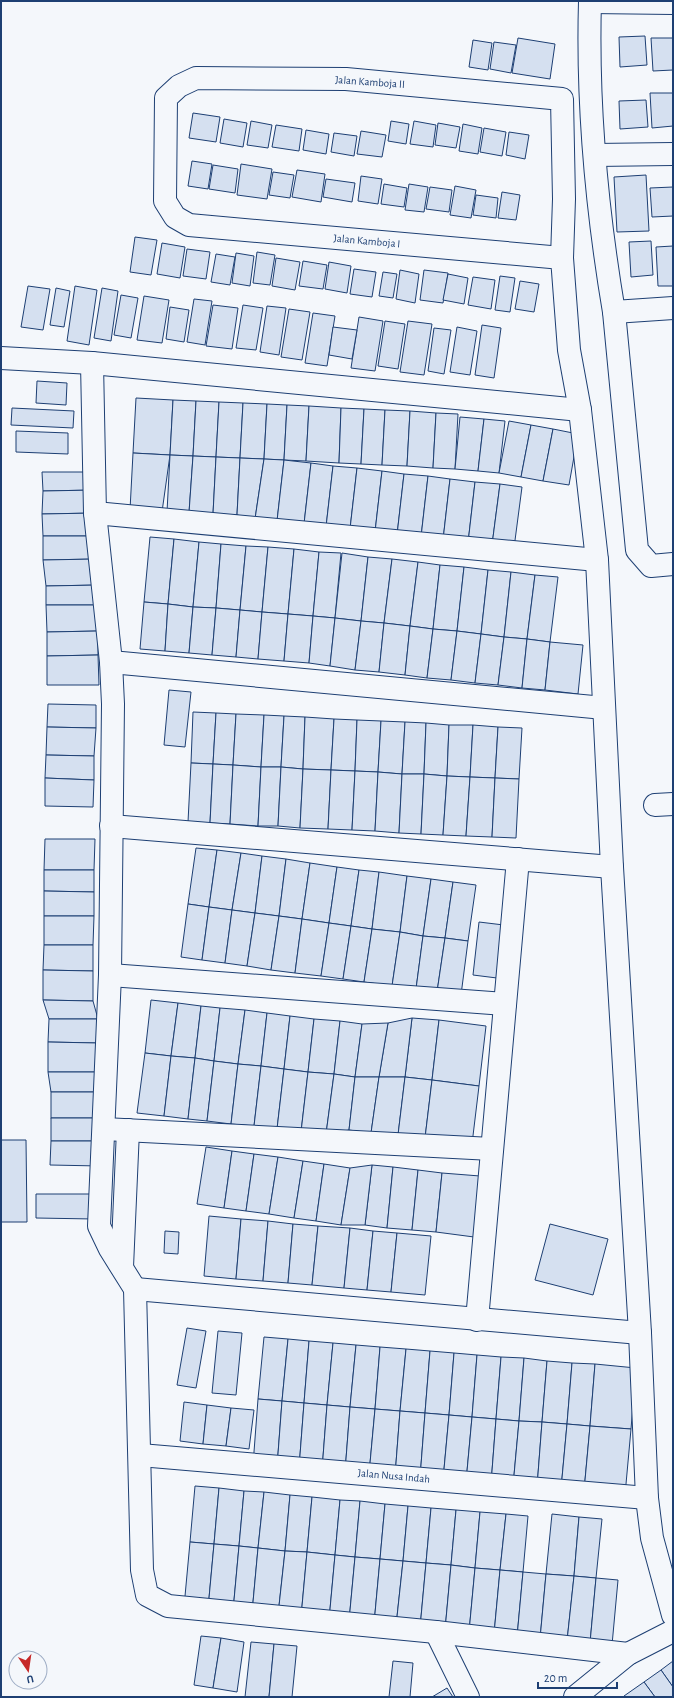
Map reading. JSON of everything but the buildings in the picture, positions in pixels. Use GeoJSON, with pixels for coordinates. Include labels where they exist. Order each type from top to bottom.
{"type":"FeatureCollection","features":[{"type":"Feature","properties":{"kind":"street"},"geometry":{"type":"LineString","coordinates":[[673,3],[590,1],[590,89],[595,156],[614,312],[637,550],[651,566],[673,564]]}},
{"type":"Feature","properties":{"kind":"street","name":"Jalan Kamboja II"},"geometry":{"type":"LineString","coordinates":[[175,217],[165,201],[166,98],[179,86],[196,78],[346,79],[562,99],[564,199],[562,258]]}},
{"type":"Feature","properties":{"kind":"street"},"geometry":{"type":"LineString","coordinates":[[595,156],[673,154]]}},
{"type":"Feature","properties":{"kind":"street","name":"Jalan Kamboja I"},"geometry":{"type":"LineString","coordinates":[[175,217],[189,225],[562,258]]}},
{"type":"Feature","properties":{"kind":"street"},"geometry":{"type":"LineString","coordinates":[[562,258],[569,350],[580,410],[596,560],[612,867],[640,1333],[647,1498],[652,1538],[673,1615]]}},
{"type":"Feature","properties":{"kind":"street"},"geometry":{"type":"LineString","coordinates":[[614,312],[673,308]]}},
{"type":"Feature","properties":{"kind":"street"},"geometry":{"type":"LineString","coordinates":[[1,358],[92,363],[580,410]]}},
{"type":"Feature","properties":{"kind":"street"},"geometry":{"type":"LineString","coordinates":[[92,363],[95,513],[111,662],[113,704],[110,975],[99,1226],[110,1248],[135,1289],[142,1570],[147,1595],[168,1606],[436,1632],[628,1654]]}},
{"type":"Feature","properties":{"kind":"street"},"geometry":{"type":"LineString","coordinates":[[95,513],[596,560]]}},
{"type":"Feature","properties":{"kind":"street"},"geometry":{"type":"LineString","coordinates":[[111,662],[604,708]]}},
{"type":"Feature","properties":{"kind":"street"},"geometry":{"type":"LineString","coordinates":[[111,826],[612,867]]}},
{"type":"Feature","properties":{"kind":"street"},"geometry":{"type":"LineString","coordinates":[[477,1320],[518,859]]}},
{"type":"Feature","properties":{"kind":"street"},"geometry":{"type":"LineString","coordinates":[[110,975],[505,1004]]}},
{"type":"Feature","properties":{"kind":"street"},"geometry":{"type":"LineString","coordinates":[[104,1129],[492,1149]]}},
{"type":"Feature","properties":{"kind":"street"},"geometry":{"type":"LineString","coordinates":[[122,1267],[128,1130]]}},
{"type":"Feature","properties":{"kind":"street"},"geometry":{"type":"LineString","coordinates":[[135,1289],[640,1333]]}},
{"type":"Feature","properties":{"kind":"street","name":"Jalan Nusa Indah"},"geometry":{"type":"LineString","coordinates":[[140,1455],[647,1498]]}},
{"type":"Feature","properties":{"kind":"street"},"geometry":{"type":"LineString","coordinates":[[575,1697],[628,1654],[673,1631]]}},
{"type":"Feature","properties":{"kind":"street"},"geometry":{"type":"LineString","coordinates":[[436,1632],[468,1697]]}}]}
